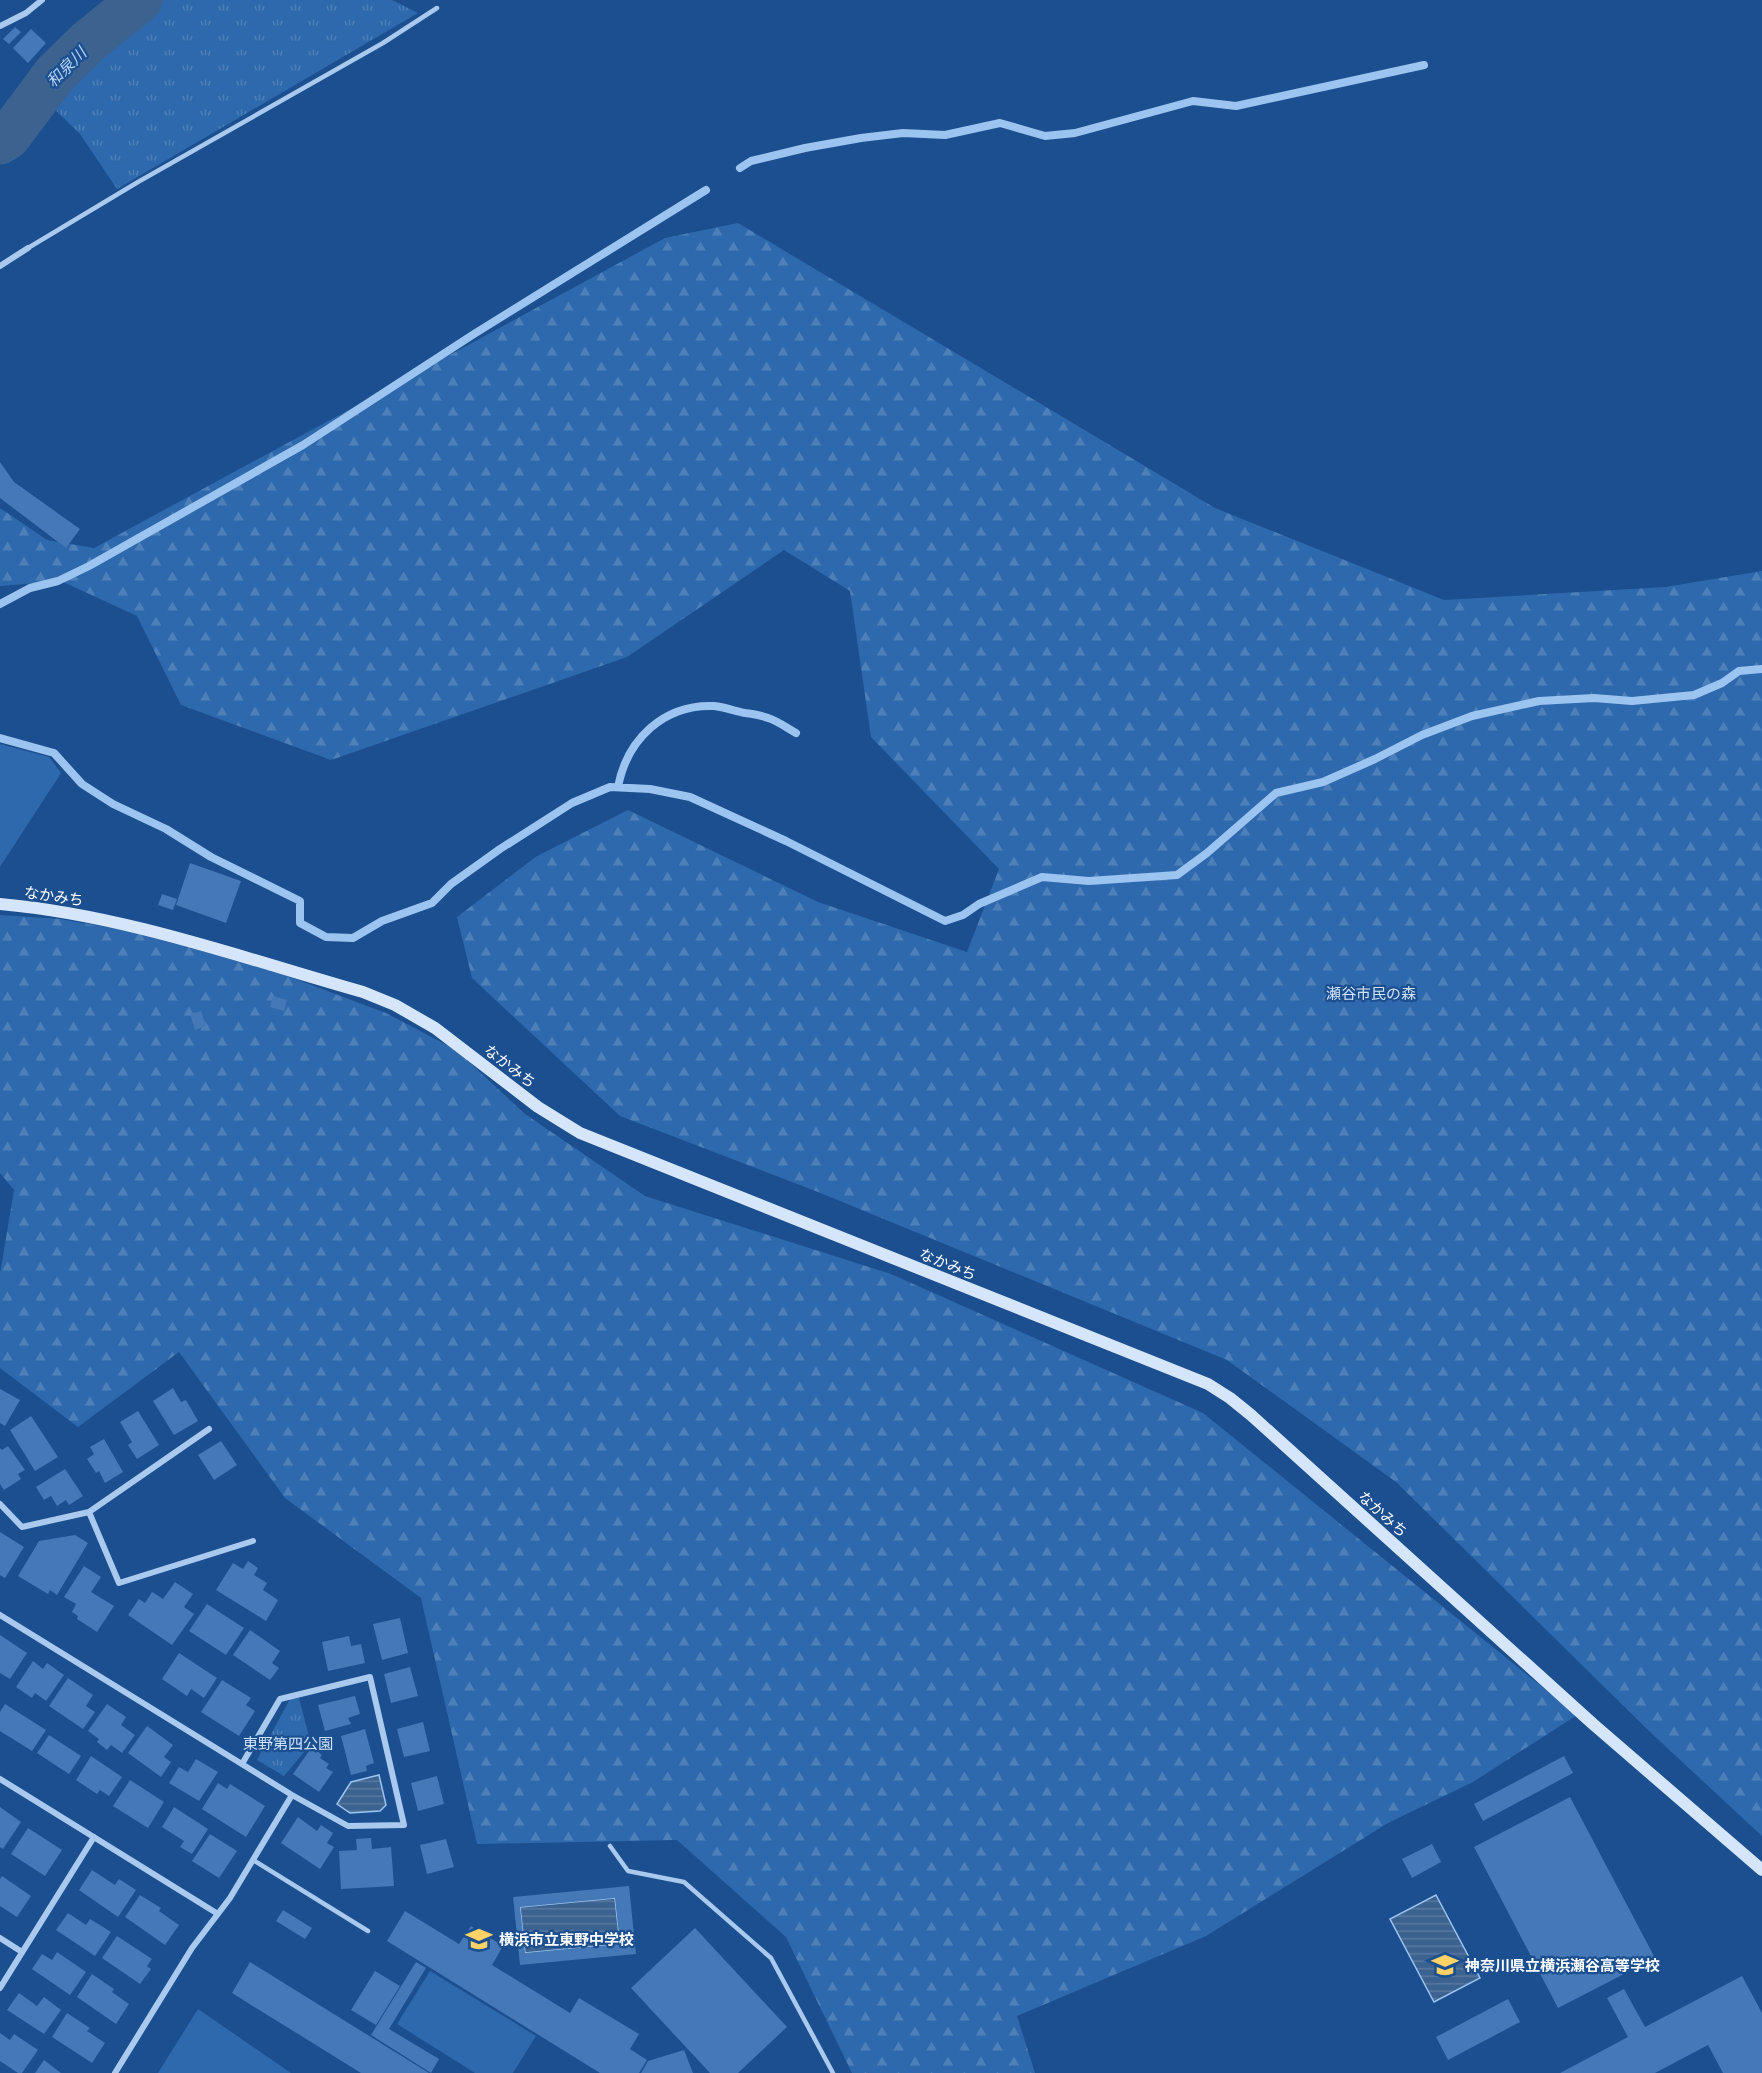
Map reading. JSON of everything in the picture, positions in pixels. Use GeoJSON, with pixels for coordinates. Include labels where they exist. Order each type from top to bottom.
{"type":"FeatureCollection","features":[{"type":"Feature","properties":{"kind":"street"},"geometry":{"type":"LineString","coordinates":[[0,26],[26,13],[42,0]]}},
{"type":"Feature","properties":{"kind":"street"},"geometry":{"type":"LineString","coordinates":[[0,266],[28,248]]}},
{"type":"Feature","properties":{"kind":"street","name":"なかみち"},"geometry":{"type":"LineString","coordinates":[[0,904],[71,912],[132,926],[363,992],[395,1005],[435,1028],[538,1107],[580,1133],[1208,1384],[1251,1415],[1593,1724],[1762,1870]]}},
{"type":"Feature","properties":{"kind":"street"},"geometry":{"type":"LineString","coordinates":[[0,1504],[22,1527],[89,1512],[209,1429]]}},
{"type":"Feature","properties":{"kind":"street"},"geometry":{"type":"LineString","coordinates":[[89,1512],[119,1583],[253,1541]]}},
{"type":"Feature","properties":{"kind":"street"},"geometry":{"type":"LineString","coordinates":[[0,1615],[292,1795],[348,1826],[404,1825],[370,1677],[280,1699],[242,1764]]}},
{"type":"Feature","properties":{"kind":"street"},"geometry":{"type":"LineString","coordinates":[[0,1779],[218,1914]]}},
{"type":"Feature","properties":{"kind":"street"},"geometry":{"type":"LineString","coordinates":[[115,2073],[192,1948],[218,1914],[292,1795]]}},
{"type":"Feature","properties":{"kind":"street"},"geometry":{"type":"LineString","coordinates":[[0,1988],[94,1837]]}},
{"type":"Feature","properties":{"kind":"street"},"geometry":{"type":"LineString","coordinates":[[0,1938],[22,1952]]}},
{"type":"Feature","properties":{"kind":"lane"},"geometry":{"type":"LineString","coordinates":[[28,248],[138,182],[383,43],[437,8]]}},
{"type":"Feature","properties":{"kind":"lane"},"geometry":{"type":"LineString","coordinates":[[610,1846],[628,1870],[684,1882],[771,1958],[833,2073]]}},
{"type":"Feature","properties":{"kind":"lane"},"geometry":{"type":"LineString","coordinates":[[252,1860],[368,1931]]}},
{"type":"Feature","properties":{"kind":"green space"},"geometry":{"type":"Polygon","coordinates":[[[160,0],[392,0],[418,13],[117,189],[80,134],[45,100],[83,60],[160,0]]]}},
{"type":"Feature","properties":{"kind":"green space","name":"瀬谷市民の森"},"geometry":{"type":"Polygon","coordinates":[[[738,223],[1215,508],[1444,600],[1665,587],[1762,571],[1762,1836],[1649,1731],[1396,1482],[1227,1360],[818,1192],[620,1116],[472,978],[457,917],[537,856],[628,810],[818,902],[967,952],[999,869],[871,737],[850,591],[784,550],[627,657],[331,760],[181,705],[137,616],[61,581],[0,586],[0,508],[47,540],[94,548],[665,238],[738,223]]]}},
{"type":"Feature","properties":{"kind":"green space"},"geometry":{"type":"Polygon","coordinates":[[[0,744],[49,757],[61,773],[0,867],[0,744]]]}},
{"type":"Feature","properties":{"kind":"green space"},"geometry":{"type":"Polygon","coordinates":[[[0,915],[60,919],[202,944],[386,1013],[456,1050],[525,1114],[645,1196],[891,1274],[1203,1413],[1577,1715],[1473,1782],[1388,1823],[1206,1936],[1017,2016],[1035,2073],[852,2073],[786,1937],[677,1840],[477,1844],[421,1598],[285,1498],[179,1352],[78,1427],[0,1368],[0,1274],[14,1190],[0,1173],[0,915]]]}},
{"type":"Feature","properties":{"kind":"green space","name":"東野第四公園"},"geometry":{"type":"Polygon","coordinates":[[[299,1698],[311,1744],[284,1776],[257,1760],[290,1699],[299,1698]]]}},
{"type":"Feature","properties":{"kind":"green space"},"geometry":{"type":"Polygon","coordinates":[[[430,1971],[536,2036],[513,2073],[475,2073],[397,2024],[430,1971]]]}},
{"type":"Feature","properties":{"kind":"green space"},"geometry":{"type":"Polygon","coordinates":[[[198,2009],[291,2073],[158,2073],[198,2009]]]}},
{"type":"Feature","properties":{"kind":"shaded area"},"geometry":{"type":"Polygon","coordinates":[[[379,1775],[386,1805],[380,1811],[350,1813],[337,1804],[351,1782],[379,1775]]]}},
{"type":"Feature","properties":{"kind":"shaded area"},"geometry":{"type":"Polygon","coordinates":[[[1436,1895],[1480,1978],[1434,2002],[1390,1919],[1436,1895]]]}},
{"type":"Feature","properties":{"kind":"shaded area"},"geometry":{"type":"Polygon","coordinates":[[[615,1898],[620,1944],[525,1953],[520,1907],[615,1898]]]}},
{"type":"Feature","properties":{"kind":"building"},"geometry":{"type":"Polygon","coordinates":[[[15,27],[21,32],[9,44],[3,39],[15,27]]]}},
{"type":"Feature","properties":{"kind":"building"},"geometry":{"type":"Polygon","coordinates":[[[31,29],[46,43],[28,63],[13,48],[31,29]]]}},
{"type":"Feature","properties":{"kind":"building"},"geometry":{"type":"Polygon","coordinates":[[[0,462],[14,482],[80,529],[66,548],[0,498],[0,462]]]}},
{"type":"Feature","properties":{"kind":"building"},"geometry":{"type":"Polygon","coordinates":[[[190,863],[241,881],[226,923],[176,905],[190,863]]]}},
{"type":"Feature","properties":{"kind":"building"},"geometry":{"type":"Polygon","coordinates":[[[162,894],[177,899],[173,910],[158,905],[162,894]]]}},
{"type":"Feature","properties":{"kind":"building"},"geometry":{"type":"Polygon","coordinates":[[[273,996],[287,1000],[284,1011],[270,1007],[273,996]]]}},
{"type":"Feature","properties":{"kind":"building"},"geometry":{"type":"Polygon","coordinates":[[[201,1011],[206,1026],[195,1030],[190,1014],[201,1011]]]}},
{"type":"Feature","properties":{"kind":"building"},"geometry":{"type":"Polygon","coordinates":[[[173,1388],[181,1402],[186,1400],[198,1421],[174,1435],[153,1401],[173,1388]]]}},
{"type":"Feature","properties":{"kind":"building"},"geometry":{"type":"Polygon","coordinates":[[[0,1389],[20,1400],[5,1426],[0,1423],[0,1389]]]}},
{"type":"Feature","properties":{"kind":"building"},"geometry":{"type":"Polygon","coordinates":[[[138,1411],[159,1445],[137,1459],[128,1445],[132,1442],[120,1422],[138,1411]]]}},
{"type":"Feature","properties":{"kind":"building"},"geometry":{"type":"Polygon","coordinates":[[[31,1416],[58,1457],[35,1471],[10,1430],[31,1416]]]}},
{"type":"Feature","properties":{"kind":"building"},"geometry":{"type":"Polygon","coordinates":[[[104,1439],[123,1472],[105,1483],[99,1471],[96,1473],[87,1459],[94,1454],[90,1447],[104,1439]]]}},
{"type":"Feature","properties":{"kind":"building"},"geometry":{"type":"Polygon","coordinates":[[[221,1441],[237,1465],[214,1480],[198,1455],[221,1441]]]}},
{"type":"Feature","properties":{"kind":"building"},"geometry":{"type":"Polygon","coordinates":[[[8,1446],[25,1470],[18,1474],[21,1479],[4,1490],[0,1484],[0,1448],[2,1450],[8,1446]]]}},
{"type":"Feature","properties":{"kind":"building"},"geometry":{"type":"Polygon","coordinates":[[[65,1469],[83,1496],[69,1505],[66,1500],[57,1506],[51,1496],[44,1500],[36,1487],[65,1469]]]}},
{"type":"Feature","properties":{"kind":"building"},"geometry":{"type":"Polygon","coordinates":[[[0,1532],[24,1547],[5,1578],[0,1575],[0,1532]]]}},
{"type":"Feature","properties":{"kind":"building"},"geometry":{"type":"Polygon","coordinates":[[[75,1535],[88,1543],[57,1595],[50,1590],[48,1594],[18,1576],[39,1541],[75,1535]]]}},
{"type":"Feature","properties":{"kind":"building"},"geometry":{"type":"Polygon","coordinates":[[[248,1561],[258,1568],[254,1575],[267,1583],[263,1590],[278,1600],[266,1621],[216,1590],[233,1563],[243,1569],[248,1561]]]}},
{"type":"Feature","properties":{"kind":"building"},"geometry":{"type":"Polygon","coordinates":[[[84,1566],[101,1577],[91,1592],[114,1606],[97,1632],[77,1619],[78,1616],[72,1612],[76,1604],[64,1597],[84,1566]]]}},
{"type":"Feature","properties":{"kind":"building"},"geometry":{"type":"Polygon","coordinates":[[[175,1582],[193,1594],[184,1607],[194,1614],[172,1645],[128,1615],[139,1599],[145,1603],[152,1592],[163,1599],[175,1582]]]}},
{"type":"Feature","properties":{"kind":"building"},"geometry":{"type":"Polygon","coordinates":[[[207,1604],[244,1628],[226,1655],[189,1631],[207,1604]]]}},
{"type":"Feature","properties":{"kind":"building"},"geometry":{"type":"Polygon","coordinates":[[[400,1618],[408,1653],[382,1660],[373,1624],[400,1618]]]}},
{"type":"Feature","properties":{"kind":"building"},"geometry":{"type":"Polygon","coordinates":[[[250,1630],[280,1651],[272,1663],[279,1668],[270,1680],[233,1655],[250,1630]]]}},
{"type":"Feature","properties":{"kind":"building"},"geometry":{"type":"Polygon","coordinates":[[[0,1635],[27,1653],[10,1679],[0,1673],[0,1635]]]}},
{"type":"Feature","properties":{"kind":"building"},"geometry":{"type":"Polygon","coordinates":[[[349,1636],[351,1646],[361,1644],[365,1663],[328,1671],[322,1642],[349,1636]]]}},
{"type":"Feature","properties":{"kind":"building"},"geometry":{"type":"Polygon","coordinates":[[[179,1653],[217,1678],[204,1698],[191,1689],[187,1696],[162,1679],[179,1653]]]}},
{"type":"Feature","properties":{"kind":"building"},"geometry":{"type":"Polygon","coordinates":[[[33,1661],[43,1669],[47,1663],[64,1675],[46,1701],[35,1693],[32,1698],[16,1687],[33,1661]]]}},
{"type":"Feature","properties":{"kind":"building"},"geometry":{"type":"Polygon","coordinates":[[[410,1667],[418,1696],[391,1703],[384,1674],[410,1667]]]}},
{"type":"Feature","properties":{"kind":"building"},"geometry":{"type":"Polygon","coordinates":[[[68,1678],[93,1695],[86,1706],[95,1712],[83,1729],[49,1706],[68,1678]]]}},
{"type":"Feature","properties":{"kind":"building"},"geometry":{"type":"Polygon","coordinates":[[[222,1680],[251,1698],[246,1705],[255,1711],[239,1736],[201,1712],[222,1680]]]}},
{"type":"Feature","properties":{"kind":"building"},"geometry":{"type":"Polygon","coordinates":[[[355,1696],[360,1714],[348,1718],[351,1724],[325,1731],[318,1705],[355,1696]]]}},
{"type":"Feature","properties":{"kind":"building"},"geometry":{"type":"Polygon","coordinates":[[[5,1704],[46,1730],[32,1751],[0,1731],[0,1712],[5,1704]]]}},
{"type":"Feature","properties":{"kind":"building"},"geometry":{"type":"Polygon","coordinates":[[[107,1704],[126,1717],[121,1725],[135,1735],[122,1753],[111,1745],[107,1750],[97,1742],[99,1739],[88,1731],[107,1704]]]}},
{"type":"Feature","properties":{"kind":"building"},"geometry":{"type":"Polygon","coordinates":[[[423,1722],[430,1751],[404,1757],[397,1729],[423,1722]]]}},
{"type":"Feature","properties":{"kind":"building"},"geometry":{"type":"Polygon","coordinates":[[[147,1726],[173,1745],[164,1757],[171,1762],[161,1777],[128,1753],[147,1726]]]}},
{"type":"Feature","properties":{"kind":"building"},"geometry":{"type":"Polygon","coordinates":[[[365,1729],[374,1763],[366,1766],[367,1771],[351,1775],[341,1736],[365,1729]]]}},
{"type":"Feature","properties":{"kind":"building"},"geometry":{"type":"Polygon","coordinates":[[[49,1735],[81,1756],[69,1774],[37,1753],[49,1735]]]}},
{"type":"Feature","properties":{"kind":"building"},"geometry":{"type":"Polygon","coordinates":[[[312,1747],[322,1755],[320,1758],[329,1764],[326,1768],[333,1772],[319,1792],[293,1774],[312,1747]]]}},
{"type":"Feature","properties":{"kind":"building"},"geometry":{"type":"Polygon","coordinates":[[[91,1756],[122,1777],[109,1796],[100,1790],[97,1794],[76,1780],[91,1756]]]}},
{"type":"Feature","properties":{"kind":"building"},"geometry":{"type":"Polygon","coordinates":[[[1564,1756],[1573,1773],[1483,1821],[1474,1804],[1564,1756]]]}},
{"type":"Feature","properties":{"kind":"building"},"geometry":{"type":"Polygon","coordinates":[[[196,1759],[218,1772],[199,1801],[169,1783],[179,1767],[188,1772],[196,1759]]]}},
{"type":"Feature","properties":{"kind":"building"},"geometry":{"type":"Polygon","coordinates":[[[437,1776],[444,1804],[418,1811],[411,1783],[437,1776]]]}},
{"type":"Feature","properties":{"kind":"building"},"geometry":{"type":"Polygon","coordinates":[[[130,1780],[164,1802],[148,1828],[113,1806],[130,1780]]]}},
{"type":"Feature","properties":{"kind":"building"},"geometry":{"type":"Polygon","coordinates":[[[218,1783],[227,1789],[230,1784],[265,1806],[246,1837],[202,1809],[218,1783]]]}},
{"type":"Feature","properties":{"kind":"building"},"geometry":{"type":"Polygon","coordinates":[[[1570,1797],[1655,1958],[1558,2008],[1474,1847],[1570,1797]]]}},
{"type":"Feature","properties":{"kind":"building"},"geometry":{"type":"Polygon","coordinates":[[[0,1807],[21,1822],[3,1849],[0,1847],[0,1807]]]}},
{"type":"Feature","properties":{"kind":"building"},"geometry":{"type":"Polygon","coordinates":[[[174,1807],[208,1829],[192,1854],[180,1847],[184,1841],[162,1827],[174,1807]]]}},
{"type":"Feature","properties":{"kind":"building"},"geometry":{"type":"Polygon","coordinates":[[[298,1817],[317,1831],[321,1825],[333,1833],[327,1843],[334,1847],[320,1869],[281,1843],[298,1817]]]}},
{"type":"Feature","properties":{"kind":"building"},"geometry":{"type":"Polygon","coordinates":[[[28,1828],[62,1850],[45,1876],[11,1854],[28,1828]]]}},
{"type":"Feature","properties":{"kind":"building"},"geometry":{"type":"Polygon","coordinates":[[[210,1834],[237,1851],[219,1878],[192,1861],[210,1834]]]}},
{"type":"Feature","properties":{"kind":"building"},"geometry":{"type":"Polygon","coordinates":[[[371,1838],[372,1849],[391,1847],[394,1886],[341,1889],[339,1851],[357,1850],[356,1839],[371,1838]]]}},
{"type":"Feature","properties":{"kind":"building"},"geometry":{"type":"Polygon","coordinates":[[[446,1839],[454,1867],[427,1874],[420,1845],[446,1839]]]}},
{"type":"Feature","properties":{"kind":"building"},"geometry":{"type":"Polygon","coordinates":[[[1432,1844],[1441,1862],[1412,1878],[1402,1859],[1432,1844]]]}},
{"type":"Feature","properties":{"kind":"building"},"geometry":{"type":"Polygon","coordinates":[[[92,1870],[115,1885],[119,1879],[136,1890],[118,1917],[79,1890],[92,1870]]]}},
{"type":"Feature","properties":{"kind":"building"},"geometry":{"type":"Polygon","coordinates":[[[2,1876],[31,1896],[17,1917],[0,1906],[2,1876]]]}},
{"type":"Feature","properties":{"kind":"building"},"geometry":{"type":"Polygon","coordinates":[[[629,1886],[636,1954],[520,1965],[513,1897],[629,1886]],[[615,1898],[520,1907],[525,1953],[620,1944],[615,1898]]]}},
{"type":"Feature","properties":{"kind":"building"},"geometry":{"type":"Polygon","coordinates":[[[140,1895],[161,1908],[159,1911],[179,1925],[165,1945],[125,1917],[140,1895]]]}},
{"type":"Feature","properties":{"kind":"building"},"geometry":{"type":"Polygon","coordinates":[[[283,1910],[312,1928],[305,1939],[276,1921],[283,1910]]]}},
{"type":"Feature","properties":{"kind":"building"},"geometry":{"type":"Polygon","coordinates":[[[405,1911],[459,1944],[471,1926],[503,1946],[492,1965],[570,2013],[579,1998],[639,2034],[630,2049],[647,2060],[639,2073],[600,2073],[387,1941],[405,1911]]]}},
{"type":"Feature","properties":{"kind":"building"},"geometry":{"type":"Polygon","coordinates":[[[68,1913],[86,1925],[90,1919],[111,1932],[95,1956],[56,1930],[68,1913]]]}},
{"type":"Feature","properties":{"kind":"building"},"geometry":{"type":"Polygon","coordinates":[[[695,1928],[787,2027],[738,2073],[710,2073],[631,1988],[695,1928]]]}},
{"type":"Feature","properties":{"kind":"building"},"geometry":{"type":"Polygon","coordinates":[[[117,1936],[152,1959],[147,1966],[151,1969],[140,1984],[102,1958],[117,1936]]]}},
{"type":"Feature","properties":{"kind":"building"},"geometry":{"type":"Polygon","coordinates":[[[57,1952],[86,1972],[70,1995],[32,1969],[42,1954],[52,1960],[57,1952]]]}},
{"type":"Feature","properties":{"kind":"building"},"geometry":{"type":"Polygon","coordinates":[[[250,1962],[429,2073],[361,2073],[232,1993],[250,1962]]]}},
{"type":"Feature","properties":{"kind":"building"},"geometry":{"type":"Polygon","coordinates":[[[416,1962],[426,1968],[389,2029],[439,2059],[431,2073],[371,2035],[416,1962]]]}},
{"type":"Feature","properties":{"kind":"building"},"geometry":{"type":"Polygon","coordinates":[[[375,1971],[400,1986],[376,2025],[351,2010],[375,1971]]]}},
{"type":"Feature","properties":{"kind":"building"},"geometry":{"type":"Polygon","coordinates":[[[92,1974],[114,1989],[112,1992],[129,2004],[116,2024],[77,1997],[92,1974]]]}},
{"type":"Feature","properties":{"kind":"building"},"geometry":{"type":"Polygon","coordinates":[[[1742,1976],[1762,2013],[1762,2073],[1723,2073],[1708,2045],[1655,2073],[1560,2073],[1628,2037],[1607,1998],[1624,1989],[1645,2027],[1742,1976]]]}},
{"type":"Feature","properties":{"kind":"building"},"geometry":{"type":"Polygon","coordinates":[[[19,1993],[37,2006],[44,1997],[61,2010],[44,2034],[7,2010],[19,1993]]]}},
{"type":"Feature","properties":{"kind":"building"},"geometry":{"type":"Polygon","coordinates":[[[1508,1999],[1520,2022],[1448,2060],[1436,2037],[1508,1999]]]}},
{"type":"Feature","properties":{"kind":"building"},"geometry":{"type":"Polygon","coordinates":[[[67,2013],[90,2028],[87,2031],[105,2043],[92,2063],[52,2037],[67,2013]]]}},
{"type":"Feature","properties":{"kind":"building"},"geometry":{"type":"Polygon","coordinates":[[[0,2033],[10,2040],[14,2034],[38,2050],[22,2073],[18,2073],[0,2061],[0,2033]]]}},
{"type":"Feature","properties":{"kind":"building"},"geometry":{"type":"Polygon","coordinates":[[[684,2050],[693,2073],[641,2073],[648,2061],[684,2050]]]}},
{"type":"Feature","properties":{"kind":"building"},"geometry":{"type":"Polygon","coordinates":[[[44,2060],[61,2073],[35,2073],[44,2060]]]}},
{"type":"Feature","properties":{"kind":"waterway","name":"和泉川"},"geometry":{"type":"LineString","coordinates":[[0,142],[8,137],[56,73],[89,41],[140,0]]}},
{"type":"Feature","properties":{"kind":"waterway"},"geometry":{"type":"LineString","coordinates":[[740,168],[751,161],[805,148],[903,133],[945,135],[1000,123],[1045,136],[1075,133],[1193,101],[1236,106],[1424,65]]}},
{"type":"Feature","properties":{"kind":"waterway"},"geometry":{"type":"LineString","coordinates":[[0,604],[30,588],[58,581],[89,566],[303,445],[474,334],[706,190]]}},
{"type":"Feature","properties":{"kind":"waterway"},"geometry":{"type":"LineString","coordinates":[[0,738],[54,753],[82,784],[113,804],[166,829],[211,857],[300,901],[300,923],[326,937],[353,938],[382,921],[432,903],[451,884],[500,849],[572,803],[610,787],[650,789],[690,797],[786,841],[945,921],[963,915],[979,904],[1042,877],[1089,881],[1177,875],[1207,853],[1276,793],[1323,782],[1422,735],[1472,716],[1539,701],[1594,698],[1632,701],[1694,695],[1722,683],[1739,671],[1762,669]]}},
{"type":"Feature","properties":{"kind":"waterway"},"geometry":{"type":"LineString","coordinates":[[618,787],[630,754],[639,740],[664,718],[679,711],[714,706],[765,717],[796,733]]}},
{"type":"Feature","properties":{"kind":"place","name":"横浜市立東野中学校"},"geometry":{"type":"Point","coordinates":[479,1939]}},
{"type":"Feature","properties":{"kind":"place","name":"神奈川県立横浜瀬谷高等学校"},"geometry":{"type":"Point","coordinates":[1445,1965]}}]}
